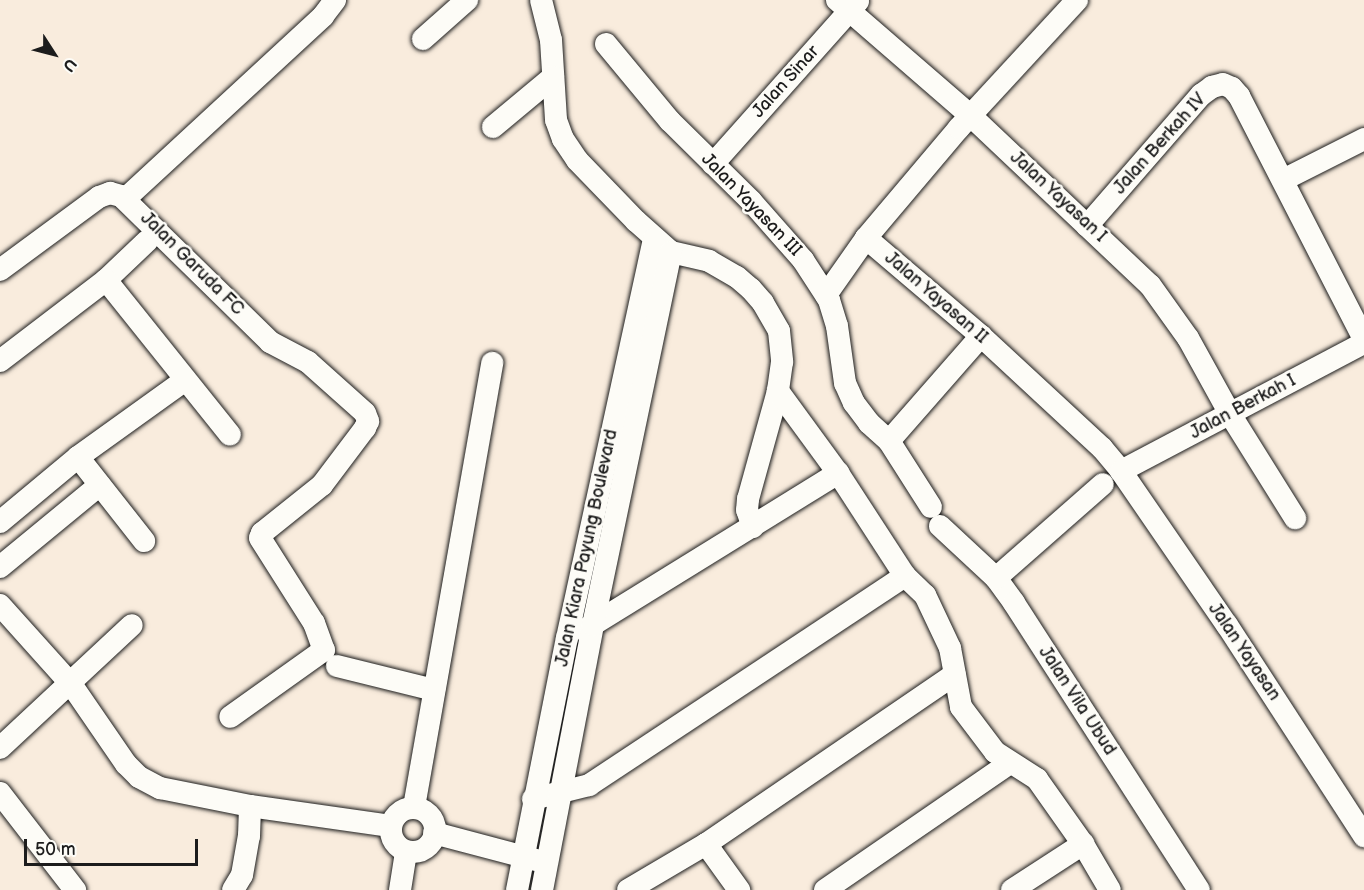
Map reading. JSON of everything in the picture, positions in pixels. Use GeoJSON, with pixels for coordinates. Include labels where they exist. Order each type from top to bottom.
{"type":"FeatureCollection","features":[{"type":"Feature","properties":{"kind":"street"},"geometry":{"type":"LineString","coordinates":[[125,199],[323,16],[335,0]]}},
{"type":"Feature","properties":{"kind":"street"},"geometry":{"type":"LineString","coordinates":[[423,39],[467,0]]}},
{"type":"Feature","properties":{"kind":"street"},"geometry":{"type":"LineString","coordinates":[[541,0],[551,40],[556,120],[563,139],[577,160],[663,245],[709,261],[729,272],[751,289],[763,303],[780,337],[782,362],[778,391],[748,500],[747,510],[753,527]]}},
{"type":"Feature","properties":{"kind":"street","name":"Jalan Yayasan II"},"geometry":{"type":"LineString","coordinates":[[1077,0],[971,116],[866,238],[981,336],[1102,448],[1112,477]]}},
{"type":"Feature","properties":{"kind":"street","name":"Jalan Yayasan I"},"geometry":{"type":"LineString","coordinates":[[848,4],[1129,263],[1164,301],[1209,374],[1230,414],[1295,518]]}},
{"type":"Feature","properties":{"kind":"street","name":"Jalan Sinar"},"geometry":{"type":"LineString","coordinates":[[713,164],[848,4]]}},
{"type":"Feature","properties":{"kind":"street","name":"Jalan Yayasan III"},"geometry":{"type":"LineString","coordinates":[[606,44],[670,121],[781,233],[803,260],[826,295],[837,326],[845,383],[854,403],[869,423],[889,441],[935,516]]}},
{"type":"Feature","properties":{"kind":"street"},"geometry":{"type":"LineString","coordinates":[[493,127],[553,77]]}},
{"type":"Feature","properties":{"kind":"street","name":"Jalan Berkah IV"},"geometry":{"type":"LineString","coordinates":[[1087,226],[1201,95],[1212,87],[1223,84],[1232,88],[1239,96],[1283,180]]}},
{"type":"Feature","properties":{"kind":"street"},"geometry":{"type":"LineString","coordinates":[[1364,139],[1283,180],[1364,339]]}},
{"type":"Feature","properties":{"kind":"street","name":"Jalan Garuda FC"},"geometry":{"type":"LineString","coordinates":[[0,270],[99,197],[110,193],[125,199],[270,342],[308,362],[365,414],[368,421],[366,428],[322,485],[262,533],[260,538],[314,623],[324,650],[230,717]]}},
{"type":"Feature","properties":{"kind":"street"},"geometry":{"type":"LineString","coordinates":[[826,295],[866,238]]}},
{"type":"Feature","properties":{"kind":"street"},"geometry":{"type":"LineString","coordinates":[[0,361],[106,280],[147,241]]}},
{"type":"Feature","properties":{"kind":"street","name":"Jalan Kiara Payung Boulevard"},"geometry":{"type":"LineString","coordinates":[[542,890],[663,245]]}},
{"type":"Feature","properties":{"kind":"street","name":"Jalan Kiara Payung Boulevard"},"geometry":{"type":"LineString","coordinates":[[517,890],[567,638],[663,245]]}},
{"type":"Feature","properties":{"kind":"street"},"geometry":{"type":"LineString","coordinates":[[106,280],[230,435]]}},
{"type":"Feature","properties":{"kind":"street"},"geometry":{"type":"LineString","coordinates":[[889,441],[981,336]]}},
{"type":"Feature","properties":{"kind":"street","name":"Jalan Berkah I"},"geometry":{"type":"LineString","coordinates":[[1112,477],[1364,343]]}},
{"type":"Feature","properties":{"kind":"street"},"geometry":{"type":"LineString","coordinates":[[414,807],[492,363]]}},
{"type":"Feature","properties":{"kind":"street"},"geometry":{"type":"LineString","coordinates":[[0,522],[78,457],[185,380]]}},
{"type":"Feature","properties":{"kind":"street"},"geometry":{"type":"LineString","coordinates":[[778,391],[838,473],[905,576],[925,595],[951,648],[961,706],[995,752],[1037,779],[1083,844],[1110,890]]}},
{"type":"Feature","properties":{"kind":"street"},"geometry":{"type":"LineString","coordinates":[[78,457],[144,541]]}},
{"type":"Feature","properties":{"kind":"street"},"geometry":{"type":"LineString","coordinates":[[567,638],[593,625],[838,473]]}},
{"type":"Feature","properties":{"kind":"street"},"geometry":{"type":"LineString","coordinates":[[996,578],[1112,477]]}},
{"type":"Feature","properties":{"kind":"street","name":"Jalan Yayasan"},"geometry":{"type":"LineString","coordinates":[[1112,477],[1227,625],[1364,836]]}},
{"type":"Feature","properties":{"kind":"street"},"geometry":{"type":"LineString","coordinates":[[0,567],[100,484]]}},
{"type":"Feature","properties":{"kind":"street","name":"Jalan Vila Ubud"},"geometry":{"type":"LineString","coordinates":[[935,516],[996,578],[1199,890]]}},
{"type":"Feature","properties":{"kind":"street"},"geometry":{"type":"LineString","coordinates":[[534,799],[589,785],[905,576]]}},
{"type":"Feature","properties":{"kind":"street"},"geometry":{"type":"LineString","coordinates":[[0,605],[71,684],[126,764],[139,777],[160,788],[250,806],[391,826]]}},
{"type":"Feature","properties":{"kind":"street"},"geometry":{"type":"LineString","coordinates":[[0,748],[132,626]]}},
{"type":"Feature","properties":{"kind":"street"},"geometry":{"type":"LineString","coordinates":[[337,666],[434,690]]}},
{"type":"Feature","properties":{"kind":"street"},"geometry":{"type":"LineString","coordinates":[[628,890],[706,844],[955,674]]}},
{"type":"Feature","properties":{"kind":"street"},"geometry":{"type":"LineString","coordinates":[[825,890],[1010,763]]}},
{"type":"Feature","properties":{"kind":"street"},"geometry":{"type":"LineString","coordinates":[[0,793],[75,890]]}},
{"type":"Feature","properties":{"kind":"street"},"geometry":{"type":"LineString","coordinates":[[233,890],[242,875],[249,836],[250,806]]}},
{"type":"Feature","properties":{"kind":"street"},"geometry":{"type":"LineString","coordinates":[[414,807],[425,811],[433,821],[434,833],[429,844],[419,851],[406,851],[397,846],[392,837],[391,826],[395,816],[403,810],[414,807]]}},
{"type":"Feature","properties":{"kind":"street"},"geometry":{"type":"LineString","coordinates":[[434,833],[546,863]]}},
{"type":"Feature","properties":{"kind":"street"},"geometry":{"type":"LineString","coordinates":[[706,844],[739,890]]}},
{"type":"Feature","properties":{"kind":"street"},"geometry":{"type":"LineString","coordinates":[[1012,890],[1083,844]]}},
{"type":"Feature","properties":{"kind":"street"},"geometry":{"type":"LineString","coordinates":[[400,890],[406,851]]}}]}
